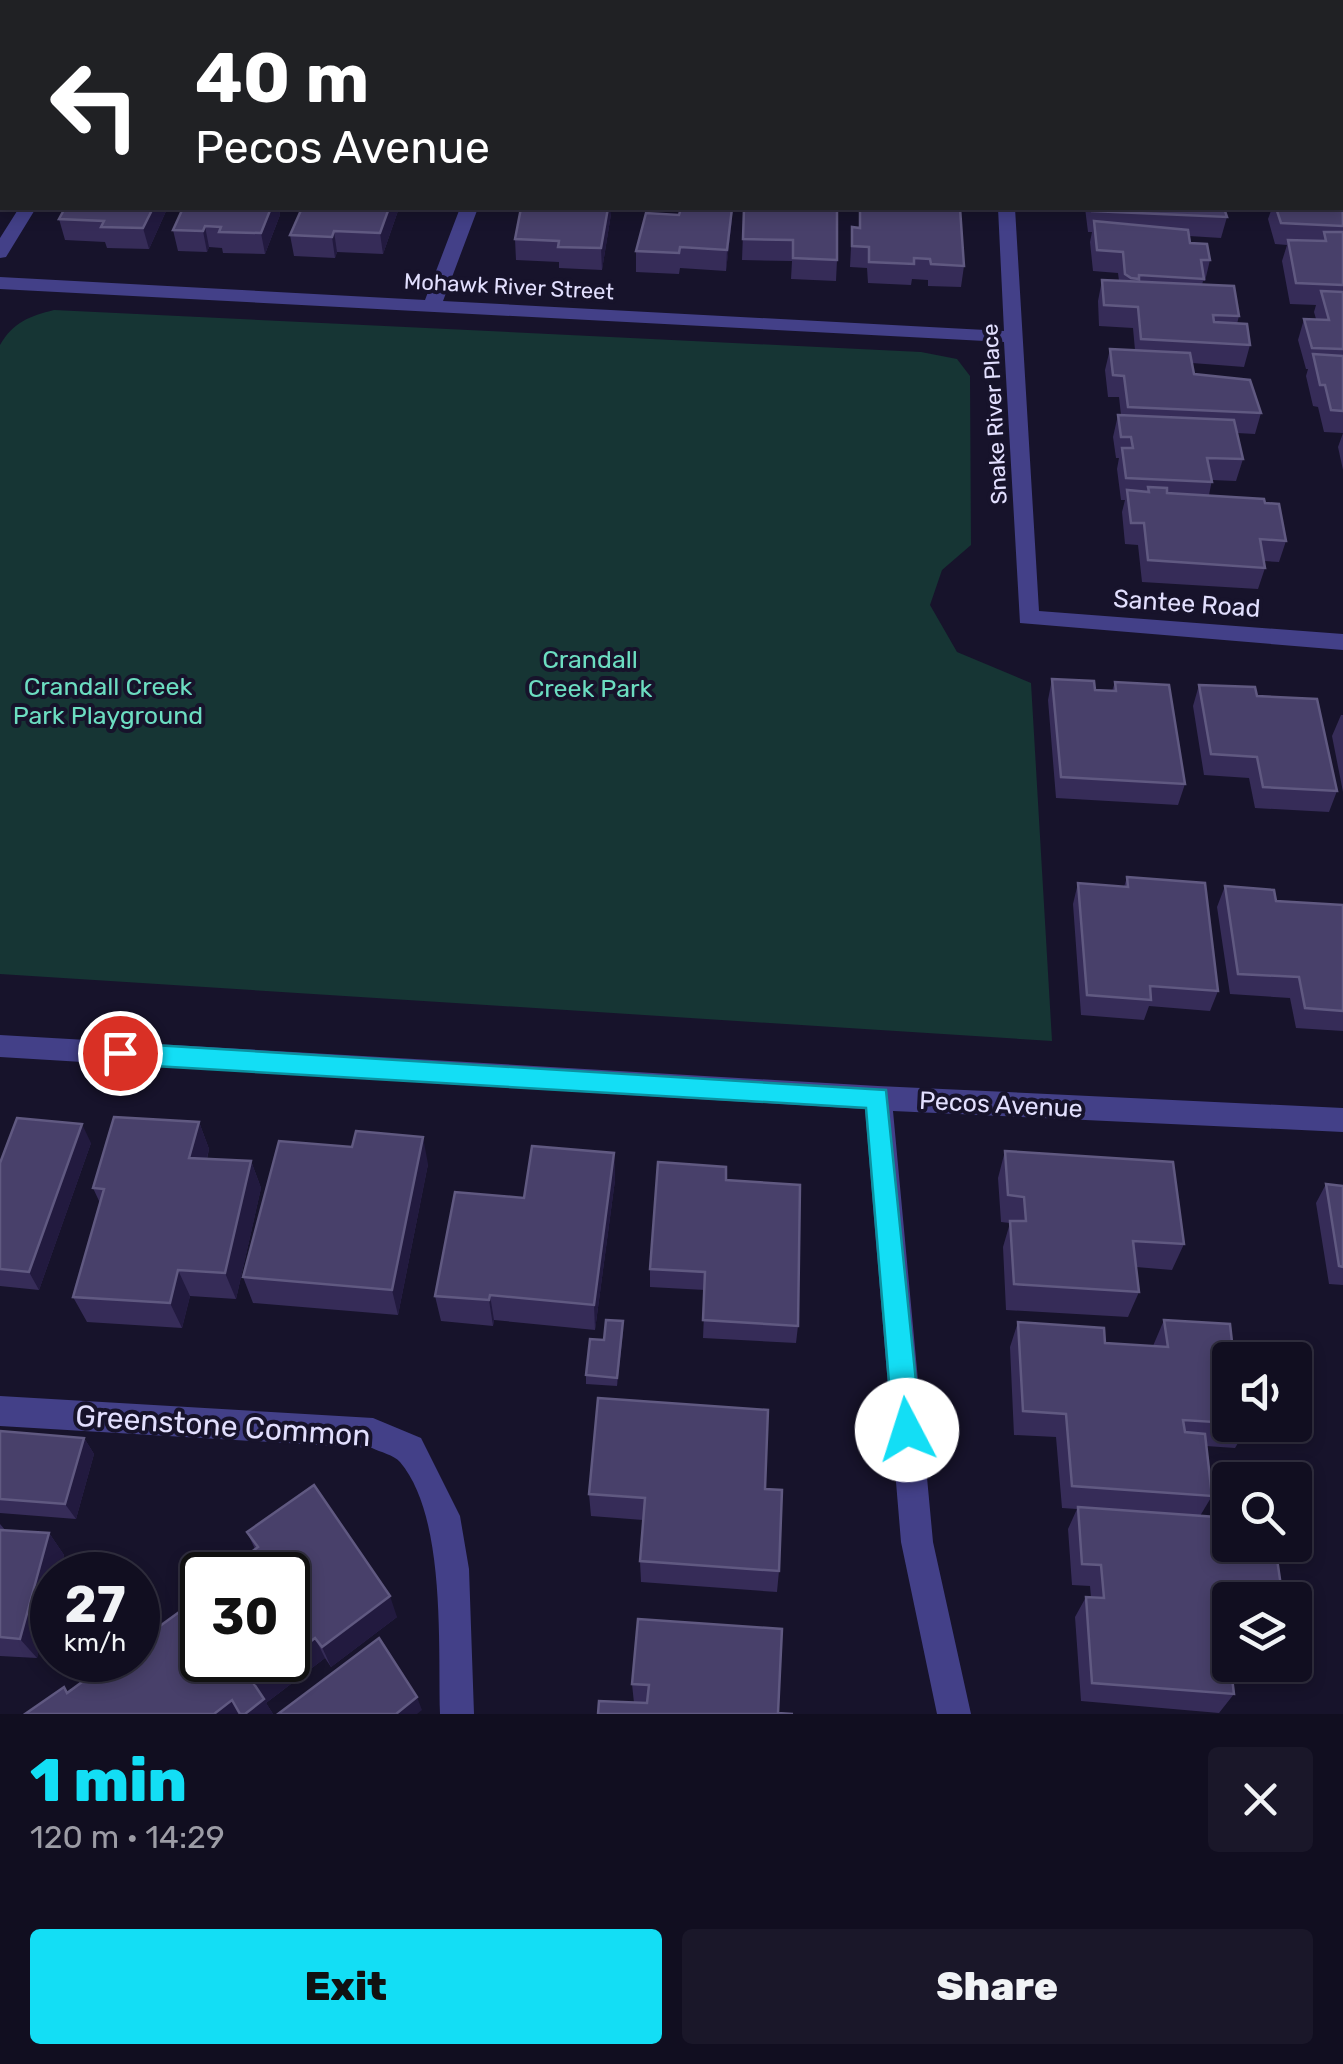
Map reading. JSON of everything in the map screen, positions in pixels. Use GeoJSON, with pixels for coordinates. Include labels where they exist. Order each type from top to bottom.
{"type":"FeatureCollection","features":[{"type":"Feature","properties":{"kind":"street"},"geometry":{"type":"LineString","coordinates":[[0,253],[26,210]]}},
{"type":"Feature","properties":{"kind":"street"},"geometry":{"type":"LineString","coordinates":[[432,304],[467,210]]}},
{"type":"Feature","properties":{"kind":"street","name":"Snake River Place"},"geometry":{"type":"LineString","coordinates":[[1008,210],[1028,618]]}},
{"type":"Feature","properties":{"kind":"street","name":"Mohawk River Street"},"geometry":{"type":"LineString","coordinates":[[0,283],[1016,337]]}},
{"type":"Feature","properties":{"kind":"street","name":"Santee Road"},"geometry":{"type":"LineString","coordinates":[[1028,618],[1343,642]]}},
{"type":"Feature","properties":{"kind":"street","name":"Pecos Avenue"},"geometry":{"type":"LineString","coordinates":[[0,1046],[878,1098],[1343,1120]]}},
{"type":"Feature","properties":{"kind":"street"},"geometry":{"type":"LineString","coordinates":[[878,1098],[917,1542],[954,1714]]}},
{"type":"Feature","properties":{"kind":"street","name":"Greenstone Common"},"geometry":{"type":"LineString","coordinates":[[0,1411],[374,1433],[410,1449],[444,1516],[452,1569],[457,1714]]}},
{"type":"Feature","properties":{"kind":"green space","name":"Crandall Creek Park"},"geometry":{"type":"Polygon","coordinates":[[[54,310],[921,352],[957,359],[970,376],[971,545],[942,570],[930,605],[957,652],[1031,683],[1052,1041],[0,974],[0,345],[23,321],[54,310]]]}},
{"type":"Feature","properties":{"kind":"building"},"geometry":{"type":"Polygon","coordinates":[[[64,210],[152,210],[143,228],[101,227],[104,221],[59,219],[64,210]]]}},
{"type":"Feature","properties":{"kind":"building"},"geometry":{"type":"Polygon","coordinates":[[[182,210],[270,210],[261,233],[219,232],[221,227],[205,226],[203,231],[173,230],[182,210]]]}},
{"type":"Feature","properties":{"kind":"building"},"geometry":{"type":"Polygon","coordinates":[[[301,210],[388,210],[380,233],[334,231],[332,237],[290,235],[301,210]]]}},
{"type":"Feature","properties":{"kind":"building"},"geometry":{"type":"Polygon","coordinates":[[[521,210],[608,210],[601,248],[558,247],[559,241],[515,239],[521,210]]]}},
{"type":"Feature","properties":{"kind":"building"},"geometry":{"type":"Polygon","coordinates":[[[680,210],[732,210],[727,250],[680,247],[679,253],[636,251],[646,213],[679,215],[680,210]]]}},
{"type":"Feature","properties":{"kind":"building"},"geometry":{"type":"Polygon","coordinates":[[[744,210],[837,210],[837,260],[793,258],[793,240],[743,239],[744,210]]]}},
{"type":"Feature","properties":{"kind":"building"},"geometry":{"type":"Polygon","coordinates":[[[860,210],[960,210],[964,266],[931,264],[930,259],[914,258],[914,264],[869,262],[869,247],[852,246],[852,227],[860,228],[860,210]]]}},
{"type":"Feature","properties":{"kind":"building"},"geometry":{"type":"Polygon","coordinates":[[[1225,210],[1227,217],[1092,211],[1225,210]]]}},
{"type":"Feature","properties":{"kind":"building"},"geometry":{"type":"Polygon","coordinates":[[[1277,210],[1343,210],[1343,226],[1281,223],[1277,210]]]}},
{"type":"Feature","properties":{"kind":"building"},"geometry":{"type":"Polygon","coordinates":[[[1094,221],[1188,230],[1190,243],[1207,244],[1210,260],[1201,260],[1204,279],[1139,275],[1139,279],[1131,278],[1125,274],[1123,252],[1097,250],[1094,221]]]}},
{"type":"Feature","properties":{"kind":"building"},"geometry":{"type":"Polygon","coordinates":[[[1324,232],[1343,232],[1343,285],[1296,283],[1288,240],[1326,241],[1324,232]]]}},
{"type":"Feature","properties":{"kind":"building"},"geometry":{"type":"Polygon","coordinates":[[[1102,280],[1234,286],[1239,316],[1213,315],[1214,322],[1247,324],[1250,345],[1141,339],[1138,307],[1104,305],[1102,280]]]}},
{"type":"Feature","properties":{"kind":"building"},"geometry":{"type":"Polygon","coordinates":[[[1321,291],[1343,292],[1343,349],[1312,348],[1304,319],[1329,320],[1321,291]]]}},
{"type":"Feature","properties":{"kind":"building"},"geometry":{"type":"Polygon","coordinates":[[[1110,349],[1190,353],[1194,374],[1250,380],[1261,413],[1128,407],[1124,376],[1113,375],[1110,349]]]}},
{"type":"Feature","properties":{"kind":"building"},"geometry":{"type":"Polygon","coordinates":[[[1313,354],[1343,356],[1343,411],[1331,410],[1313,354]]]}},
{"type":"Feature","properties":{"kind":"building"},"geometry":{"type":"Polygon","coordinates":[[[1118,415],[1234,420],[1243,459],[1207,458],[1212,482],[1126,478],[1122,448],[1133,448],[1131,437],[1121,437],[1118,415]]]}},
{"type":"Feature","properties":{"kind":"building"},"geometry":{"type":"Polygon","coordinates":[[[1148,487],[1167,488],[1167,493],[1264,499],[1265,503],[1279,504],[1286,541],[1260,539],[1265,568],[1148,560],[1144,523],[1131,523],[1127,490],[1149,492],[1148,487]]]}},
{"type":"Feature","properties":{"kind":"building"},"geometry":{"type":"Polygon","coordinates":[[[1052,679],[1094,681],[1095,690],[1116,691],[1115,682],[1169,685],[1185,784],[1061,777],[1052,679]]]}},
{"type":"Feature","properties":{"kind":"building"},"geometry":{"type":"Polygon","coordinates":[[[1199,685],[1255,687],[1257,696],[1317,699],[1337,791],[1263,787],[1257,757],[1211,754],[1199,685]]]}},
{"type":"Feature","properties":{"kind":"building"},"geometry":{"type":"Polygon","coordinates":[[[1127,877],[1205,883],[1218,991],[1150,986],[1151,1000],[1087,995],[1078,883],[1128,887],[1127,877]]]}},
{"type":"Feature","properties":{"kind":"building"},"geometry":{"type":"Polygon","coordinates":[[[1225,886],[1274,890],[1276,901],[1343,905],[1343,1011],[1305,1008],[1299,977],[1238,974],[1225,886]]]}},
{"type":"Feature","properties":{"kind":"building"},"geometry":{"type":"Polygon","coordinates":[[[114,1117],[199,1122],[189,1158],[251,1161],[225,1273],[178,1270],[170,1303],[73,1297],[104,1189],[93,1188],[114,1117]]]}},
{"type":"Feature","properties":{"kind":"building"},"geometry":{"type":"Polygon","coordinates":[[[17,1118],[82,1124],[29,1272],[0,1269],[0,1163],[17,1118]]]}},
{"type":"Feature","properties":{"kind":"building"},"geometry":{"type":"Polygon","coordinates":[[[356,1131],[423,1137],[392,1290],[243,1277],[279,1141],[352,1147],[356,1131]]]}},
{"type":"Feature","properties":{"kind":"building"},"geometry":{"type":"Polygon","coordinates":[[[532,1146],[614,1153],[594,1305],[490,1295],[489,1300],[435,1296],[455,1192],[524,1198],[532,1146]]]}},
{"type":"Feature","properties":{"kind":"building"},"geometry":{"type":"Polygon","coordinates":[[[1005,1151],[1173,1162],[1184,1244],[1133,1241],[1139,1292],[1014,1284],[1010,1221],[1026,1221],[1024,1197],[1008,1195],[1005,1151]]]}},
{"type":"Feature","properties":{"kind":"building"},"geometry":{"type":"Polygon","coordinates":[[[658,1162],[726,1167],[726,1180],[800,1185],[798,1326],[703,1320],[705,1272],[650,1269],[658,1162]]]}},
{"type":"Feature","properties":{"kind":"building"},"geometry":{"type":"Polygon","coordinates":[[[1326,1184],[1343,1186],[1343,1267],[1339,1266],[1326,1184]]]}},
{"type":"Feature","properties":{"kind":"building"},"geometry":{"type":"Polygon","coordinates":[[[606,1320],[623,1321],[617,1378],[586,1375],[590,1339],[604,1340],[606,1320]]]}},
{"type":"Feature","properties":{"kind":"building"},"geometry":{"type":"Polygon","coordinates":[[[1164,1320],[1230,1324],[1232,1342],[1212,1342],[1212,1422],[1183,1420],[1185,1432],[1205,1434],[1212,1496],[1072,1486],[1066,1414],[1023,1411],[1018,1322],[1104,1328],[1105,1343],[1168,1347],[1164,1320]]]}},
{"type":"Feature","properties":{"kind":"building"},"geometry":{"type":"Polygon","coordinates":[[[598,1398],[768,1410],[765,1489],[782,1490],[779,1571],[640,1561],[645,1498],[589,1494],[598,1398]]]}},
{"type":"Feature","properties":{"kind":"building"},"geometry":{"type":"Polygon","coordinates":[[[0,1431],[84,1438],[65,1504],[0,1499],[0,1431]]]}},
{"type":"Feature","properties":{"kind":"building"},"geometry":{"type":"Polygon","coordinates":[[[314,1485],[390,1596],[322,1647],[315,1638],[310,1642],[310,1552],[251,1552],[258,1547],[247,1532],[314,1485]]]}},
{"type":"Feature","properties":{"kind":"building"},"geometry":{"type":"Polygon","coordinates":[[[1078,1507],[1212,1517],[1212,1562],[1277,1562],[1280,1582],[1212,1582],[1212,1682],[1232,1682],[1234,1694],[1092,1683],[1086,1597],[1104,1598],[1101,1565],[1082,1564],[1078,1507]]]}},
{"type":"Feature","properties":{"kind":"building"},"geometry":{"type":"Polygon","coordinates":[[[0,1530],[49,1533],[44,1552],[30,1552],[30,1602],[20,1639],[0,1637],[0,1530]]]}},
{"type":"Feature","properties":{"kind":"building"},"geometry":{"type":"Polygon","coordinates":[[[180,1611],[180,1682],[257,1682],[254,1684],[264,1699],[245,1714],[240,1714],[232,1700],[214,1714],[25,1714],[64,1687],[67,1693],[82,1682],[160,1682],[160,1626],[180,1611]]]}},
{"type":"Feature","properties":{"kind":"building"},"geometry":{"type":"Polygon","coordinates":[[[638,1619],[782,1629],[778,1713],[793,1714],[598,1714],[599,1701],[647,1703],[649,1685],[632,1684],[638,1619]]]}},
{"type":"Feature","properties":{"kind":"building"},"geometry":{"type":"Polygon","coordinates":[[[379,1638],[417,1697],[396,1714],[278,1714],[379,1638]]]}},
{"type":"Feature","properties":{"kind":"route"},"geometry":{"type":"LineString","coordinates":[[120,1053],[878,1098],[907,1430]]}},
{"type":"Feature","properties":{"kind":"park label","name":"Crandall Creek Park Playground"},"geometry":{"type":"Point","coordinates":[108,700]}}]}
